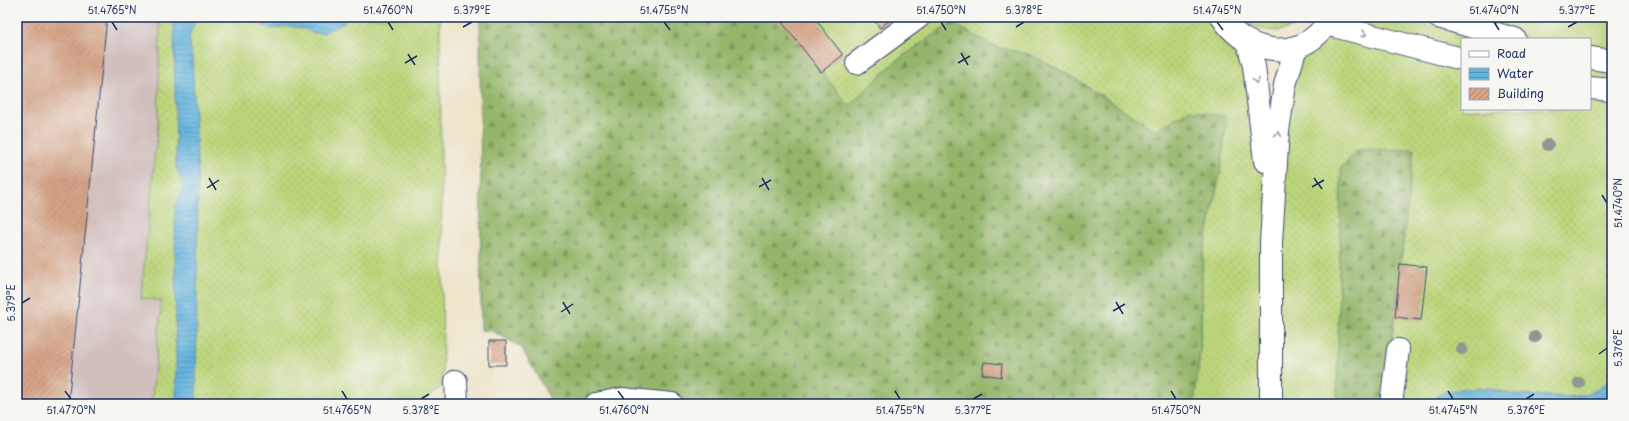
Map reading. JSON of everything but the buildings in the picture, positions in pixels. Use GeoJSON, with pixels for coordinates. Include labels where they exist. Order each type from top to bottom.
{"type":"FeatureCollection","features":[{"type":"Feature","properties":{"kind":"street"},"geometry":{"type":"LineString","coordinates":[[857,63],[919,17]]}},
{"type":"Feature","properties":{"kind":"street"},"geometry":{"type":"LineString","coordinates":[[1222,17],[1228,28],[1248,43],[1272,50],[1296,47],[1318,35],[1329,20],[1461,59]]}},
{"type":"Feature","properties":{"kind":"street"},"geometry":{"type":"LineString","coordinates":[[1438,17],[1512,38]]}},
{"type":"Feature","properties":{"kind":"street"},"geometry":{"type":"LineString","coordinates":[[1248,43],[1254,66],[1262,128],[1272,242]]}},
{"type":"Feature","properties":{"kind":"street"},"geometry":{"type":"LineString","coordinates":[[1271,404],[1272,242],[1278,131],[1285,85],[1296,47]]}},
{"type":"Feature","properties":{"kind":"street"},"geometry":{"type":"LineString","coordinates":[[1591,58],[1612,61]]}},
{"type":"Feature","properties":{"kind":"street"},"geometry":{"type":"LineString","coordinates":[[1591,88],[1612,90]]}},
{"type":"Feature","properties":{"kind":"street"},"geometry":{"type":"LineString","coordinates":[[1392,404],[1398,350]]}},
{"type":"Feature","properties":{"kind":"street"},"geometry":{"type":"LineString","coordinates":[[456,381],[457,404]]}},
{"type":"Feature","properties":{"kind":"street"},"geometry":{"type":"LineString","coordinates":[[596,404],[622,399],[672,404]]}},
{"type":"Feature","properties":{"kind":"shaded area"},"geometry":{"type":"Polygon","coordinates":[[[17,17],[256,17],[250,404],[17,404],[17,17]]]}},
{"type":"Feature","properties":{"kind":"green space"},"geometry":{"type":"Polygon","coordinates":[[[160,17],[440,17],[443,385],[421,404],[151,404],[162,301],[141,298],[158,123],[160,17]]]}},
{"type":"Feature","properties":{"kind":"green space"},"geometry":{"type":"Polygon","coordinates":[[[480,17],[788,17],[782,22],[849,106],[895,62],[951,23],[996,47],[1031,55],[1067,74],[1155,130],[1190,110],[1227,117],[1221,168],[1203,255],[1200,353],[1194,404],[553,404],[521,347],[492,331],[481,330],[480,17]]]}},
{"type":"Feature","properties":{"kind":"green space"},"geometry":{"type":"Polygon","coordinates":[[[814,17],[872,17],[880,28],[893,17],[1222,17],[1254,66],[1271,238],[1296,47],[1331,17],[1612,17],[1612,380],[1593,392],[1574,397],[1516,395],[1487,388],[1460,389],[1436,397],[1434,404],[1391,404],[1391,346],[1395,317],[1421,319],[1427,267],[1400,264],[1414,149],[1338,401],[1371,404],[1194,404],[1200,353],[1203,255],[1221,168],[1190,110],[1155,130],[1068,74],[1031,55],[996,47],[951,23],[895,62],[849,106],[821,72],[843,55],[814,17]]]}},
{"type":"Feature","properties":{"kind":"green space"},"geometry":{"type":"Polygon","coordinates":[[[1242,17],[1305,17],[1290,28],[1274,31],[1257,27],[1242,17]]]}},
{"type":"Feature","properties":{"kind":"green space"},"geometry":{"type":"Polygon","coordinates":[[[1414,149],[1391,346],[1391,404],[1337,401],[1341,168],[1357,150],[1414,149]]]}},
{"type":"Feature","properties":{"kind":"water"},"geometry":{"type":"Polygon","coordinates":[[[168,17],[205,17],[195,21],[189,37],[192,56],[198,178],[196,401],[193,404],[180,404],[176,398],[175,207],[180,196],[182,183],[176,167],[174,24],[168,17]]]}},
{"type":"Feature","properties":{"kind":"water"},"geometry":{"type":"Polygon","coordinates":[[[210,17],[345,17],[345,22],[323,33],[313,33],[302,28],[287,26],[272,29],[247,18],[231,21],[210,17]]]}},
{"type":"Feature","properties":{"kind":"water"},"geometry":{"type":"Polygon","coordinates":[[[1612,380],[1612,404],[1434,404],[1436,397],[1443,393],[1460,389],[1487,388],[1516,395],[1574,397],[1593,392],[1612,380]]]}}]}
